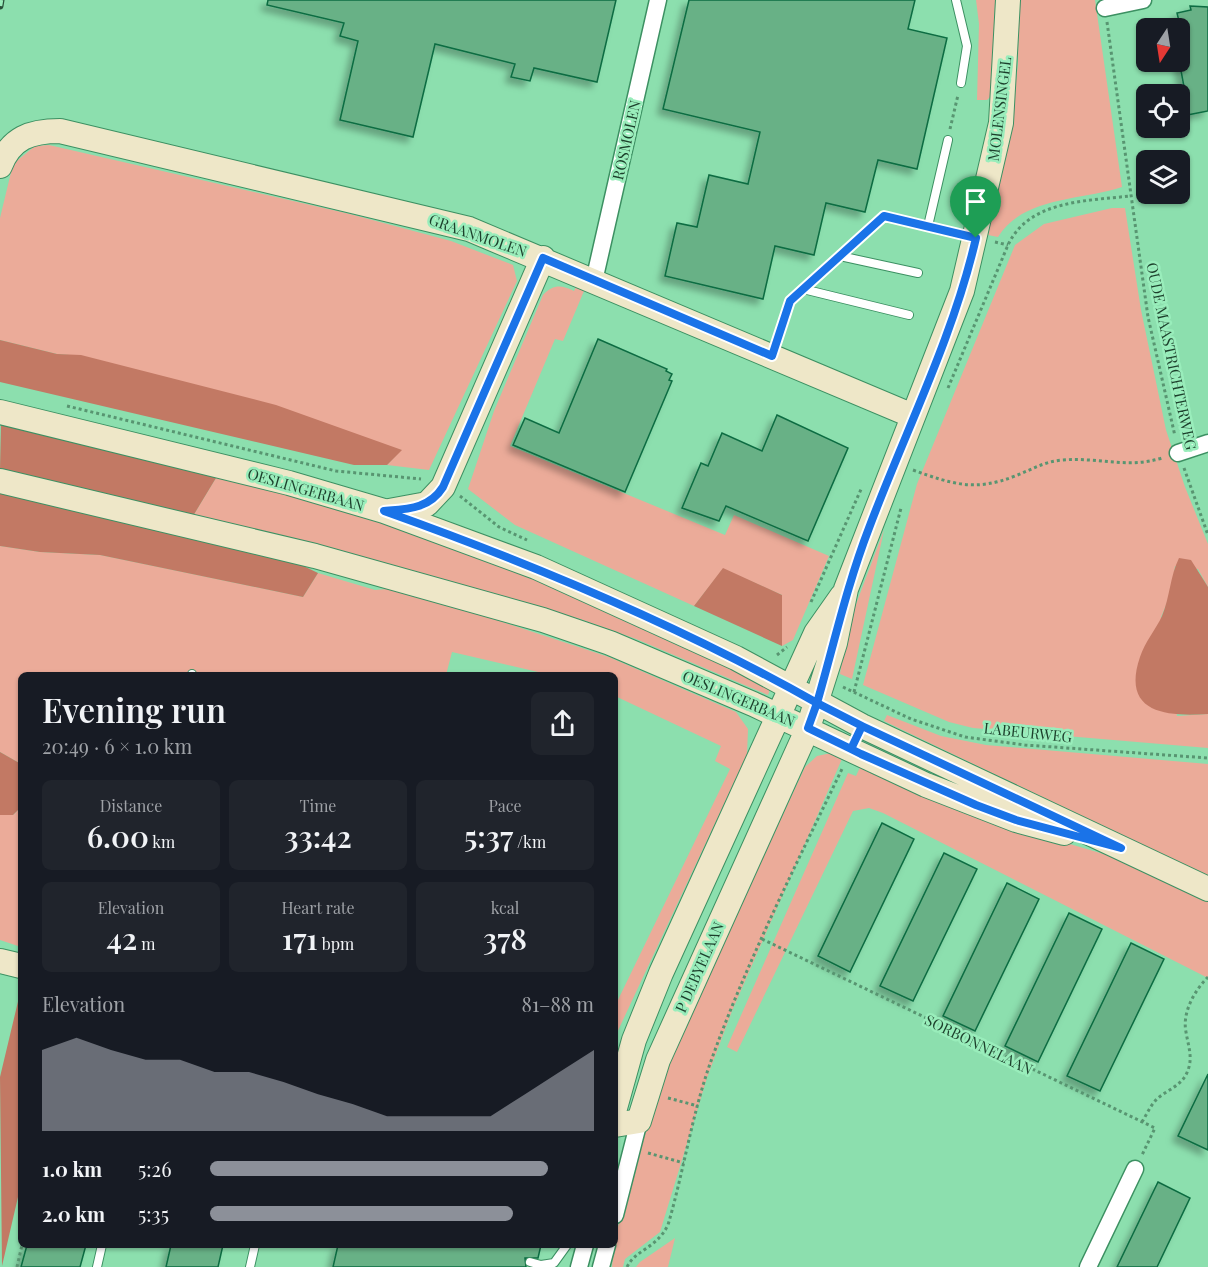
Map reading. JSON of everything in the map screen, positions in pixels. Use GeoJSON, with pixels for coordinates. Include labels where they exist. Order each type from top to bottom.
{"type":"FeatureCollection","features":[{"type":"Feature","properties":{"kind":"street","name":"ROSMOLEN"},"geometry":{"type":"LineString","coordinates":[[594,281],[658,0]]}},
{"type":"Feature","properties":{"kind":"street","name":"MOLENSINGEL"},"geometry":{"type":"LineString","coordinates":[[808,728],[836,643],[846,590],[958,302],[976,238],[1001,123],[1008,0]]}},
{"type":"Feature","properties":{"kind":"street"},"geometry":{"type":"LineString","coordinates":[[1105,8],[1143,0]]}},
{"type":"Feature","properties":{"kind":"street","name":"GRAANMOLEN"},"geometry":{"type":"LineString","coordinates":[[0,166],[10,146],[20,138],[45,131],[60,131],[440,220],[543,258],[913,416]]}},
{"type":"Feature","properties":{"kind":"street"},"geometry":{"type":"LineString","coordinates":[[384,511],[423,506],[432,501],[443,487],[543,258]]}},
{"type":"Feature","properties":{"kind":"street","name":"OESLINGERBAAN"},"geometry":{"type":"LineString","coordinates":[[0,411],[289,483],[384,511],[536,567],[679,632],[862,726],[1208,889]]}},
{"type":"Feature","properties":{"kind":"street"},"geometry":{"type":"LineString","coordinates":[[1178,453],[1208,443]]}},
{"type":"Feature","properties":{"kind":"street","name":"OESLINGERBAAN"},"geometry":{"type":"LineString","coordinates":[[0,481],[315,556],[543,620],[610,643],[729,693],[976,805],[1016,820],[1121,848]]}},
{"type":"Feature","properties":{"kind":"street","name":"MOLENSINGEL"},"geometry":{"type":"LineString","coordinates":[[778,715],[816,633],[846,590]]}},
{"type":"Feature","properties":{"kind":"street"},"geometry":{"type":"LineString","coordinates":[[729,693],[753,718],[759,739],[756,760]]}},
{"type":"Feature","properties":{"kind":"street","name":"P DEBYELAAN"},"geometry":{"type":"LineString","coordinates":[[618,1092],[634,1040],[661,973],[778,715]]}},
{"type":"Feature","properties":{"kind":"street","name":"P DEBYELAAN"},"geometry":{"type":"LineString","coordinates":[[618,1203],[657,1060],[808,728]]}},
{"type":"Feature","properties":{"kind":"street"},"geometry":{"type":"LineString","coordinates":[[0,961],[18,965]]}},
{"type":"Feature","properties":{"kind":"street"},"geometry":{"type":"LineString","coordinates":[[618,1056],[634,1040]]}},
{"type":"Feature","properties":{"kind":"street"},"geometry":{"type":"LineString","coordinates":[[618,1104],[639,1121]]}},
{"type":"Feature","properties":{"kind":"street"},"geometry":{"type":"LineString","coordinates":[[618,1124],[639,1121]]}},
{"type":"Feature","properties":{"kind":"street"},"geometry":{"type":"LineString","coordinates":[[1088,1267],[1135,1169]]}},
{"type":"Feature","properties":{"kind":"street"},"geometry":{"type":"LineString","coordinates":[[579,1267],[584,1248]]}},
{"type":"Feature","properties":{"kind":"street"},"geometry":{"type":"LineString","coordinates":[[601,1267],[606,1248]]}},
{"type":"Feature","properties":{"kind":"lane"},"geometry":{"type":"LineString","coordinates":[[956,0],[967,46],[961,83]]}},
{"type":"Feature","properties":{"kind":"lane"},"geometry":{"type":"LineString","coordinates":[[928,226],[948,140]]}},
{"type":"Feature","properties":{"kind":"lane"},"geometry":{"type":"LineString","coordinates":[[772,356],[790,301],[884,216],[976,238]]}},
{"type":"Feature","properties":{"kind":"lane"},"geometry":{"type":"LineString","coordinates":[[840,256],[918,273]]}},
{"type":"Feature","properties":{"kind":"lane"},"geometry":{"type":"LineString","coordinates":[[803,290],[909,315]]}},
{"type":"Feature","properties":{"kind":"lane"},"geometry":{"type":"LineString","coordinates":[[97,1267],[101,1248]]}},
{"type":"Feature","properties":{"kind":"lane"},"geometry":{"type":"LineString","coordinates":[[250,1267],[254,1248]]}},
{"type":"Feature","properties":{"kind":"lane"},"geometry":{"type":"LineString","coordinates":[[530,1262],[541,1265],[554,1263],[565,1248]]}},
{"type":"Feature","properties":{"kind":"path","name":"OUDE MAASTRICHTERWEG"},"geometry":{"type":"LineString","coordinates":[[1105,8],[1148,317],[1178,453],[1208,535]]}},
{"type":"Feature","properties":{"kind":"path"},"geometry":{"type":"LineString","coordinates":[[948,140],[961,83]]}},
{"type":"Feature","properties":{"kind":"path"},"geometry":{"type":"LineString","coordinates":[[945,394],[1008,245],[1018,228],[1037,214],[1054,208],[1130,196]]}},
{"type":"Feature","properties":{"kind":"path"},"geometry":{"type":"LineString","coordinates":[[64,405],[336,471],[410,477],[443,487]]}},
{"type":"Feature","properties":{"kind":"path"},"geometry":{"type":"LineString","coordinates":[[912,470],[959,484],[983,486],[1050,462],[1076,460],[1142,465],[1178,453]]}},
{"type":"Feature","properties":{"kind":"path"},"geometry":{"type":"LineString","coordinates":[[910,476],[916,461]]}},
{"type":"Feature","properties":{"kind":"path"},"geometry":{"type":"LineString","coordinates":[[808,610],[864,483]]}},
{"type":"Feature","properties":{"kind":"path","name":"LABEURWEG"},"geometry":{"type":"LineString","coordinates":[[902,504],[854,692],[911,719],[965,737],[1025,745],[1208,758]]}},
{"type":"Feature","properties":{"kind":"path"},"geometry":{"type":"LineString","coordinates":[[777,655],[794,642]]}},
{"type":"Feature","properties":{"kind":"path"},"geometry":{"type":"LineString","coordinates":[[862,726],[874,702]]}},
{"type":"Feature","properties":{"kind":"path"},"geometry":{"type":"LineString","coordinates":[[627,1267],[631,1260],[662,1237],[668,1225],[698,1106],[720,1036],[762,939],[851,749]]}},
{"type":"Feature","properties":{"kind":"path","name":"SORBONNELAAN"},"geometry":{"type":"LineString","coordinates":[[762,939],[1142,1122]]}},
{"type":"Feature","properties":{"kind":"path"},"geometry":{"type":"LineString","coordinates":[[1135,1169],[1155,1128],[1142,1122],[1158,1098],[1176,1087],[1187,1072],[1190,1054],[1185,1028],[1186,1013],[1197,991],[1208,977]]}},
{"type":"Feature","properties":{"kind":"path"},"geometry":{"type":"LineString","coordinates":[[665,1097],[698,1106]]}},
{"type":"Feature","properties":{"kind":"path"},"geometry":{"type":"LineString","coordinates":[[638,1150],[684,1163]]}},
{"type":"Feature","properties":{"kind":"path"},"geometry":{"type":"LineString","coordinates":[[16,1267],[21,1248]]}},
{"type":"Feature","properties":{"kind":"shaded area"},"geometry":{"type":"Polygon","coordinates":[[[976,0],[995,0],[993,94],[987,100],[977,100],[979,24],[976,0]]]}},
{"type":"Feature","properties":{"kind":"shaded area"},"geometry":{"type":"Polygon","coordinates":[[[1019,0],[1095,0],[1122,187],[1038,207],[1022,214],[998,237],[988,235],[1012,114],[1018,64],[1019,0]]]}},
{"type":"Feature","properties":{"kind":"shaded area"},"geometry":{"type":"Polygon","coordinates":[[[49,145],[350,214],[451,241],[513,265],[517,281],[429,470],[387,465],[401,450],[81,356],[57,354],[0,340],[0,218],[13,164],[35,146],[49,145]]]}},
{"type":"Feature","properties":{"kind":"shaded area"},"geometry":{"type":"Polygon","coordinates":[[[1112,208],[1125,208],[1141,310],[1166,430],[1185,487],[1208,544],[1208,587],[1198,569],[1175,566],[1171,593],[1161,617],[1177,716],[1208,714],[1208,748],[973,728],[949,722],[863,685],[917,484],[1015,245],[1044,224],[1112,208]]]}},
{"type":"Feature","properties":{"kind":"shaded area"},"geometry":{"type":"Polygon","coordinates":[[[568,283],[600,291],[598,296],[584,291],[563,341],[555,339],[510,446],[725,535],[734,515],[829,556],[793,640],[782,646],[782,595],[723,569],[694,606],[515,525],[468,489],[494,411],[543,295],[558,287],[574,291],[576,287],[568,283]]]}},
{"type":"Feature","properties":{"kind":"shaded area"},"geometry":{"type":"Polygon","coordinates":[[[0,340],[57,354],[81,355],[276,405],[402,450],[387,465],[354,465],[0,382],[0,340]]]}},
{"type":"Feature","properties":{"kind":"shaded area"},"geometry":{"type":"Polygon","coordinates":[[[1,423],[219,473],[193,516],[0,469],[1,423]]]}},
{"type":"Feature","properties":{"kind":"shaded area"},"geometry":{"type":"Polygon","coordinates":[[[219,473],[463,547],[771,687],[768,695],[636,639],[580,619],[495,599],[193,516],[219,473]]]}},
{"type":"Feature","properties":{"kind":"shaded area"},"geometry":{"type":"Polygon","coordinates":[[[0,491],[289,559],[318,573],[303,597],[100,555],[40,552],[0,546],[0,491]]]}},
{"type":"Feature","properties":{"kind":"shaded area"},"geometry":{"type":"Polygon","coordinates":[[[884,530],[852,679],[840,674],[847,628],[884,530]]]}},
{"type":"Feature","properties":{"kind":"shaded area"},"geometry":{"type":"Polygon","coordinates":[[[0,546],[40,552],[100,555],[303,597],[318,573],[375,590],[399,588],[609,657],[736,712],[748,729],[747,755],[618,1031],[618,1000],[730,769],[715,761],[721,746],[618,697],[618,672],[538,672],[452,652],[447,672],[18,672],[18,762],[0,752],[0,546]]]}},
{"type":"Feature","properties":{"kind":"shaded area"},"geometry":{"type":"Polygon","coordinates":[[[1179,558],[1191,560],[1208,587],[1208,714],[1177,714],[1151,708],[1142,700],[1137,690],[1136,676],[1140,657],[1162,616],[1179,558]]]}},
{"type":"Feature","properties":{"kind":"shaded area"},"geometry":{"type":"Polygon","coordinates":[[[723,568],[782,595],[782,646],[694,606],[723,568]]]}},
{"type":"Feature","properties":{"kind":"shaded area"},"geometry":{"type":"Polygon","coordinates":[[[887,715],[941,736],[986,745],[1208,764],[1208,877],[884,721],[887,715]]]}},
{"type":"Feature","properties":{"kind":"shaded area"},"geometry":{"type":"Polygon","coordinates":[[[0,752],[18,762],[18,810],[13,815],[0,815],[0,752]]]}},
{"type":"Feature","properties":{"kind":"shaded area"},"geometry":{"type":"Polygon","coordinates":[[[845,752],[732,1011],[707,1078],[660,1232],[625,1259],[623,1267],[612,1267],[614,1248],[618,1248],[618,1227],[661,1078],[805,767],[817,756],[845,752]]]}},
{"type":"Feature","properties":{"kind":"shaded area"},"geometry":{"type":"Polygon","coordinates":[[[863,761],[1013,827],[1117,858],[1208,899],[1208,978],[883,813],[869,808],[853,811],[737,1052],[727,1047],[848,773],[856,776],[863,761]]]}},
{"type":"Feature","properties":{"kind":"shaded area"},"geometry":{"type":"Polygon","coordinates":[[[18,810],[18,946],[0,940],[0,815],[13,815],[18,810]]]}},
{"type":"Feature","properties":{"kind":"shaded area"},"geometry":{"type":"Polygon","coordinates":[[[18,1002],[18,1197],[2,1266],[0,1077],[18,1002]]]}},
{"type":"Feature","properties":{"kind":"shaded area"},"geometry":{"type":"Polygon","coordinates":[[[675,1238],[668,1267],[636,1267],[640,1262],[675,1238]]]}},
{"type":"Feature","properties":{"kind":"building"},"geometry":{"type":"Polygon","coordinates":[[[268,0],[616,0],[597,82],[534,68],[530,81],[511,77],[515,64],[435,44],[413,137],[340,120],[358,41],[340,36],[344,23],[267,5],[268,0]]]}},
{"type":"Feature","properties":{"kind":"building"},"geometry":{"type":"Polygon","coordinates":[[[689,0],[915,0],[908,29],[947,38],[917,169],[878,160],[865,212],[826,203],[814,255],[775,246],[763,299],[665,276],[677,223],[697,227],[709,175],[748,184],[760,132],[663,109],[689,0]]]}},
{"type":"Feature","properties":{"kind":"building"},"geometry":{"type":"Polygon","coordinates":[[[1190,6],[1208,7],[1208,111],[1190,114],[1190,84],[1184,84],[1181,72],[1190,72],[1190,18],[1178,18],[1177,13],[1191,10],[1190,6]]]}},
{"type":"Feature","properties":{"kind":"building"},"geometry":{"type":"Polygon","coordinates":[[[598,339],[667,369],[666,371],[672,374],[669,380],[672,381],[625,492],[513,445],[525,418],[559,433],[598,339]]]}},
{"type":"Feature","properties":{"kind":"building"},"geometry":{"type":"Polygon","coordinates":[[[777,415],[848,448],[808,541],[726,506],[719,521],[682,508],[701,463],[708,466],[722,433],[762,451],[777,415]]]}},
{"type":"Feature","properties":{"kind":"building"},"geometry":{"type":"Polygon","coordinates":[[[882,823],[914,839],[850,972],[818,956],[882,823]]]}},
{"type":"Feature","properties":{"kind":"building"},"geometry":{"type":"Polygon","coordinates":[[[944,853],[977,869],[913,1001],[880,986],[944,853]]]}},
{"type":"Feature","properties":{"kind":"building"},"geometry":{"type":"Polygon","coordinates":[[[1007,883],[1039,899],[975,1031],[943,1016],[1007,883]]]}},
{"type":"Feature","properties":{"kind":"building"},"geometry":{"type":"Polygon","coordinates":[[[1069,913],[1102,929],[1038,1062],[1005,1046],[1069,913]]]}},
{"type":"Feature","properties":{"kind":"building"},"geometry":{"type":"Polygon","coordinates":[[[1131,943],[1164,959],[1100,1091],[1067,1076],[1131,943]]]}},
{"type":"Feature","properties":{"kind":"building"},"geometry":{"type":"Polygon","coordinates":[[[1208,1074],[1208,1150],[1178,1136],[1208,1074]]]}},
{"type":"Feature","properties":{"kind":"building"},"geometry":{"type":"Polygon","coordinates":[[[1158,1182],[1190,1198],[1157,1267],[1117,1267],[1158,1182]]]}},
{"type":"Feature","properties":{"kind":"building"},"geometry":{"type":"Polygon","coordinates":[[[26,1248],[85,1248],[80,1267],[21,1267],[26,1248]]]}},
{"type":"Feature","properties":{"kind":"building"},"geometry":{"type":"Polygon","coordinates":[[[170,1248],[222,1248],[218,1267],[166,1267],[170,1248]]]}},
{"type":"Feature","properties":{"kind":"building"},"geometry":{"type":"Polygon","coordinates":[[[337,1248],[540,1248],[538,1258],[525,1258],[526,1267],[333,1267],[337,1248]]]}},
{"type":"Feature","properties":{"kind":"railway"},"geometry":{"type":"LineString","coordinates":[[0,6],[1,0]]}},
{"type":"Feature","properties":{"kind":"route"},"geometry":{"type":"LineString","coordinates":[[976,238],[884,216],[790,301],[772,356],[543,258],[443,487],[432,501],[423,506],[384,511],[536,567],[736,658],[817,703],[808,728],[851,749],[862,726],[1121,848],[1016,820],[926,785],[861,754],[851,749],[862,726],[817,703],[836,643],[846,590],[958,302],[967,277],[976,238]]}}]}
